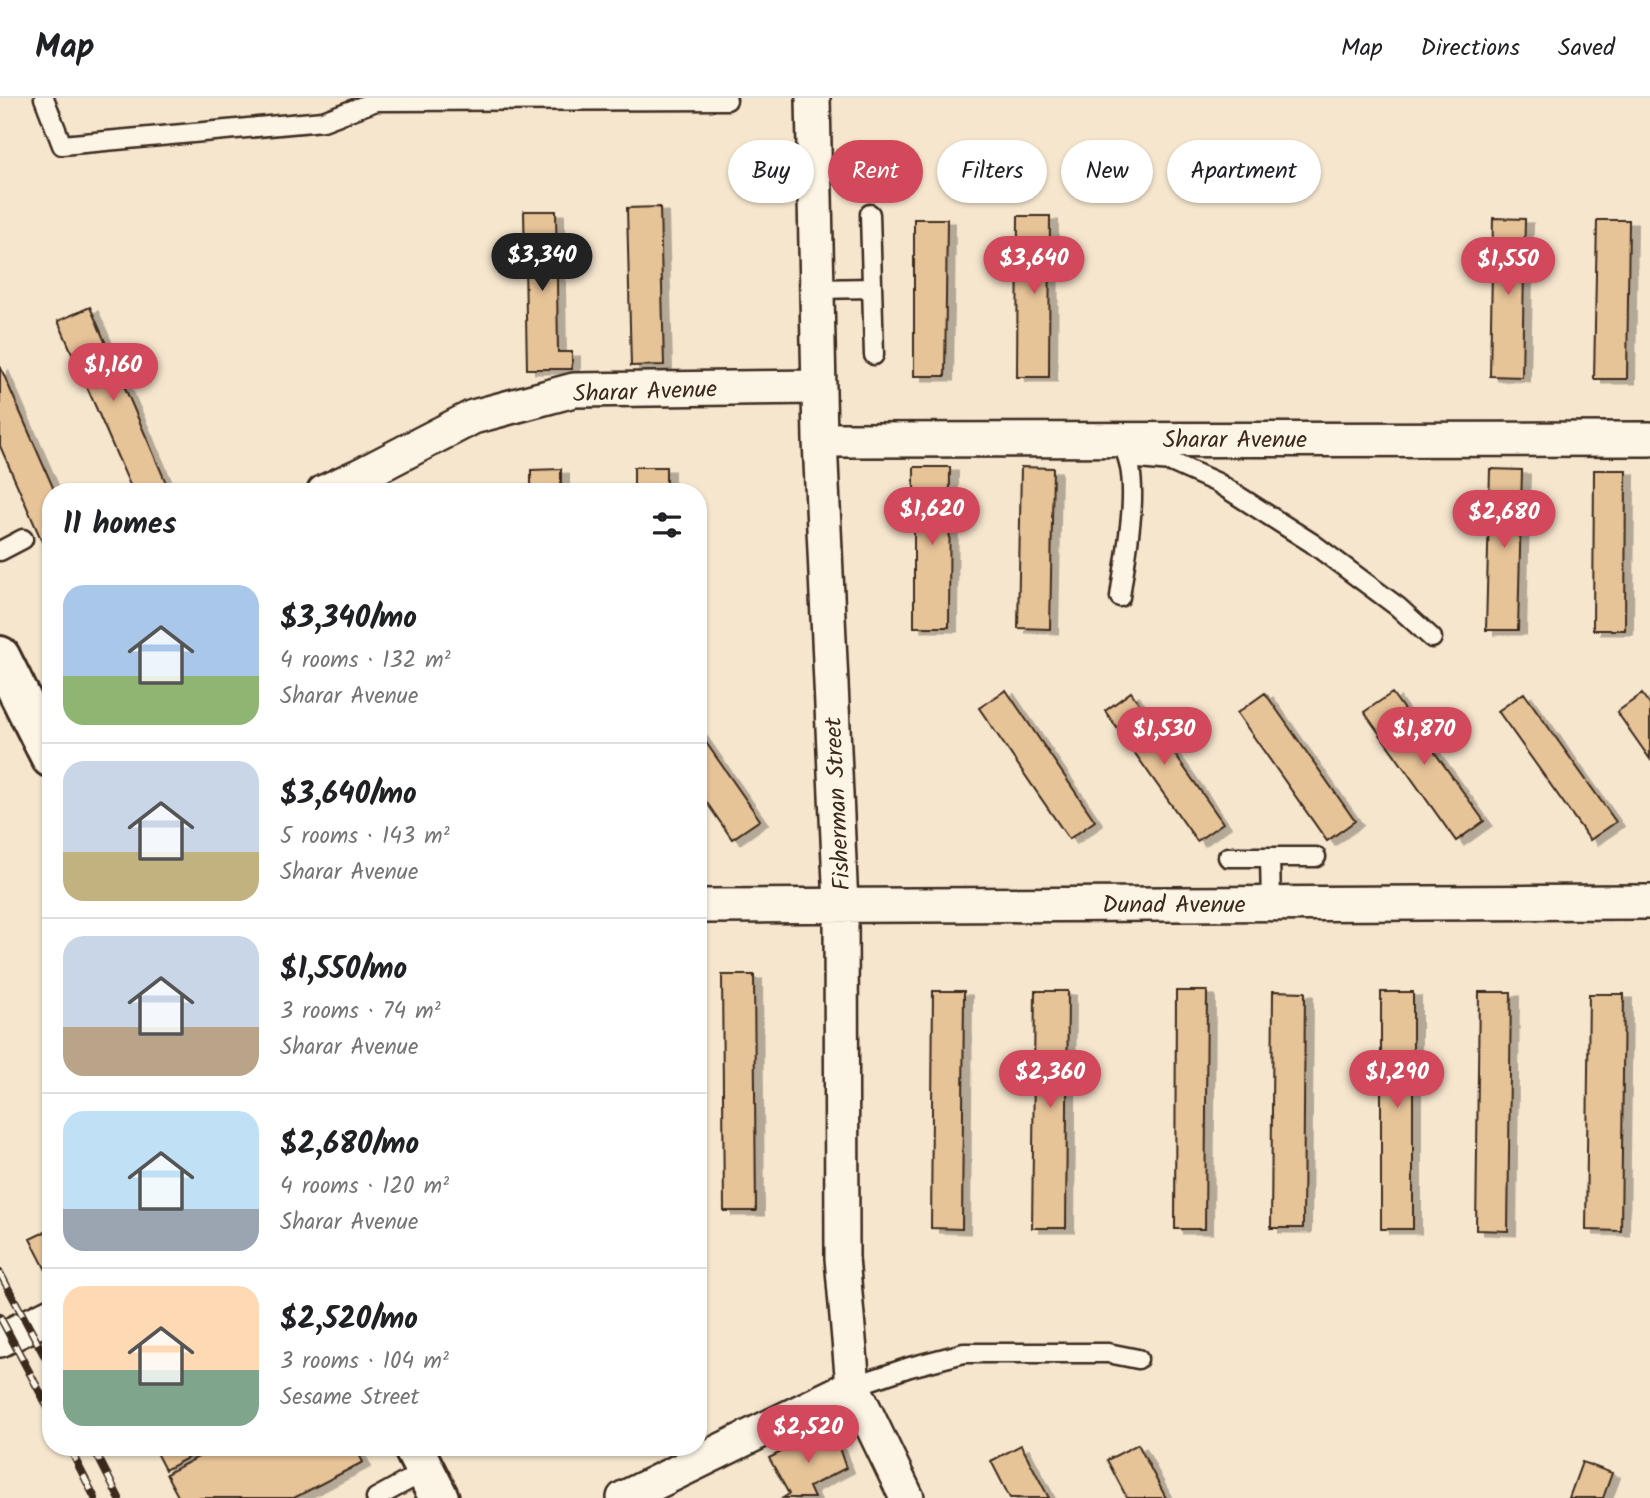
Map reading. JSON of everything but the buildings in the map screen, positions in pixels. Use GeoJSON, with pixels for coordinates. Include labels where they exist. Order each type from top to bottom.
{"type":"FeatureCollection","features":[{"type":"Feature","properties":{"kind":"street","name":"Fisherman Street"},"geometry":{"type":"LineString","coordinates":[[813,98],[820,440],[841,905],[842,1258],[853,1385],[907,1498]]}},
{"type":"Feature","properties":{"kind":"street","name":"Sharar Avenue"},"geometry":{"type":"LineString","coordinates":[[344,483],[473,416],[574,390],[820,387]]}},
{"type":"Feature","properties":{"kind":"street","name":"Sharar Avenue"},"geometry":{"type":"LineString","coordinates":[[820,440],[1124,449],[1650,439]]}},
{"type":"Feature","properties":{"kind":"street"},"geometry":{"type":"LineString","coordinates":[[0,656],[42,736]]}},
{"type":"Feature","properties":{"kind":"street","name":"Dunad Avenue"},"geometry":{"type":"LineString","coordinates":[[707,905],[1650,902]]}},
{"type":"Feature","properties":{"kind":"street"},"geometry":{"type":"LineString","coordinates":[[5,1338],[42,1320]]}},
{"type":"Feature","properties":{"kind":"street"},"geometry":{"type":"LineString","coordinates":[[624,1498],[853,1385]]}},
{"type":"Feature","properties":{"kind":"lane"},"geometry":{"type":"LineString","coordinates":[[44,98],[62,145],[323,121],[376,101],[727,100]]}},
{"type":"Feature","properties":{"kind":"lane"},"geometry":{"type":"LineString","coordinates":[[870,214],[874,355]]}},
{"type":"Feature","properties":{"kind":"lane"},"geometry":{"type":"LineString","coordinates":[[816,289],[872,288]]}},
{"type":"Feature","properties":{"kind":"lane"},"geometry":{"type":"LineString","coordinates":[[1120,597],[1133,482],[1124,449]]}},
{"type":"Feature","properties":{"kind":"lane"},"geometry":{"type":"LineString","coordinates":[[1124,449],[1171,462],[1217,483],[1312,543],[1398,607],[1432,638]]}},
{"type":"Feature","properties":{"kind":"lane"},"geometry":{"type":"LineString","coordinates":[[0,551],[23,540]]}},
{"type":"Feature","properties":{"kind":"lane"},"geometry":{"type":"LineString","coordinates":[[1228,857],[1316,857]]}},
{"type":"Feature","properties":{"kind":"lane"},"geometry":{"type":"LineString","coordinates":[[1270,857],[1271,904]]}},
{"type":"Feature","properties":{"kind":"lane"},"geometry":{"type":"LineString","coordinates":[[853,1385],[964,1353],[1108,1353],[1138,1359]]}},
{"type":"Feature","properties":{"kind":"lane"},"geometry":{"type":"LineString","coordinates":[[376,1498],[426,1472]]}},
{"type":"Feature","properties":{"kind":"railway"},"geometry":{"type":"LineString","coordinates":[[0,1273],[42,1351]]}},
{"type":"Feature","properties":{"kind":"railway"},"geometry":{"type":"LineString","coordinates":[[0,1317],[42,1396]]}},
{"type":"Feature","properties":{"kind":"railway"},"geometry":{"type":"LineString","coordinates":[[74,1456],[95,1498]]}},
{"type":"Feature","properties":{"kind":"railway"},"geometry":{"type":"LineString","coordinates":[[98,1456],[119,1498]]}}]}
